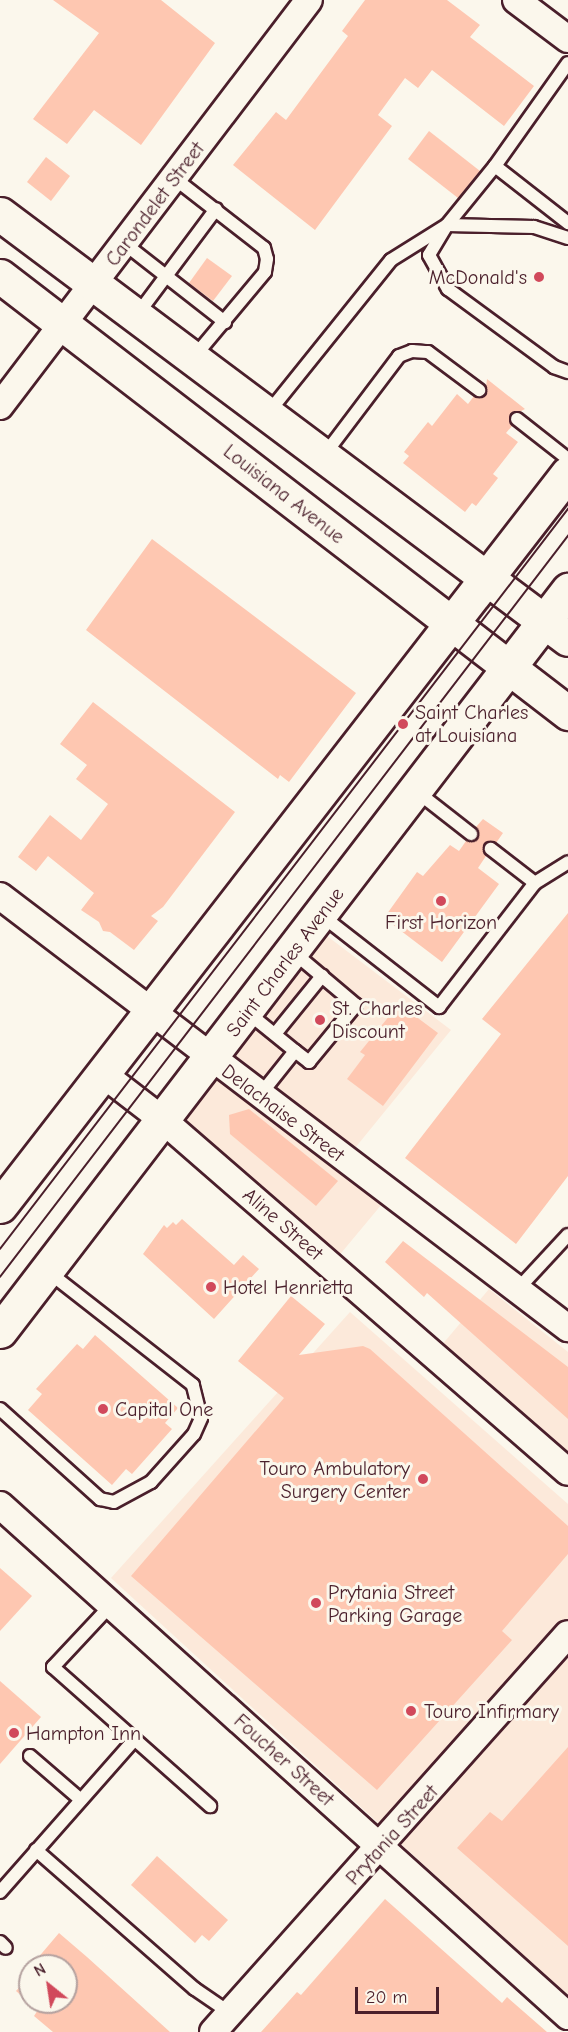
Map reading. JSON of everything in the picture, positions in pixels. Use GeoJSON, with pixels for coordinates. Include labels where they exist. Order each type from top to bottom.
{"type":"FeatureCollection","features":[{"type":"Feature","properties":{"kind":"main road"},"geometry":{"type":"LineString","coordinates":[[0,214],[556,630]]}},
{"type":"Feature","properties":{"kind":"main road","name":"Louisiana Avenue"},"geometry":{"type":"LineString","coordinates":[[0,276],[568,713]]}},
{"type":"Feature","properties":{"kind":"main road"},"geometry":{"type":"LineString","coordinates":[[175,410],[199,363]]}},
{"type":"Feature","properties":{"kind":"main road"},"geometry":{"type":"LineString","coordinates":[[0,1206],[568,473]]}},
{"type":"Feature","properties":{"kind":"main road","name":"Saint Charles Avenue"},"geometry":{"type":"LineString","coordinates":[[0,1331],[164,1121],[509,668],[556,630],[568,591]]}},
{"type":"Feature","properties":{"kind":"street","name":"Carondelet Street"},"geometry":{"type":"LineString","coordinates":[[0,406],[64,325],[309,0]]}},
{"type":"Feature","properties":{"kind":"street"},"geometry":{"type":"LineString","coordinates":[[516,0],[568,39]]}},
{"type":"Feature","properties":{"kind":"street","name":"Delachaise Street"},"geometry":{"type":"LineString","coordinates":[[0,896],[568,1329]]}},
{"type":"Feature","properties":{"kind":"street","name":"Aline Street"},"geometry":{"type":"LineString","coordinates":[[103,1074],[164,1121],[568,1472]]}},
{"type":"Feature","properties":{"kind":"street","name":"Foucher Street"},"geometry":{"type":"LineString","coordinates":[[0,1505],[568,2016]]}},
{"type":"Feature","properties":{"kind":"street","name":"Prytania Street"},"geometry":{"type":"LineString","coordinates":[[213,2032],[382,1847],[568,1634]]}},
{"type":"Feature","properties":{"kind":"lane"},"geometry":{"type":"LineString","coordinates":[[568,63],[495,166],[447,225],[429,255],[448,289],[554,367],[568,372]]}},
{"type":"Feature","properties":{"kind":"lane"},"geometry":{"type":"LineString","coordinates":[[495,166],[568,223]]}},
{"type":"Feature","properties":{"kind":"lane"},"geometry":{"type":"LineString","coordinates":[[174,178],[264,248],[267,259],[265,272],[225,322],[199,363]]}},
{"type":"Feature","properties":{"kind":"lane"},"geometry":{"type":"LineString","coordinates":[[136,315],[216,209]]}},
{"type":"Feature","properties":{"kind":"lane"},"geometry":{"type":"LineString","coordinates":[[268,413],[391,260],[447,225],[534,227],[568,237]]}},
{"type":"Feature","properties":{"kind":"lane"},"geometry":{"type":"LineString","coordinates":[[124,244],[225,322]]}},
{"type":"Feature","properties":{"kind":"lane"},"geometry":{"type":"LineString","coordinates":[[324,455],[399,356],[412,351],[428,352],[479,390]]}},
{"type":"Feature","properties":{"kind":"lane"},"geometry":{"type":"LineString","coordinates":[[517,419],[568,459]]}},
{"type":"Feature","properties":{"kind":"lane"},"geometry":{"type":"LineString","coordinates":[[416,791],[471,834]]}},
{"type":"Feature","properties":{"kind":"lane"},"geometry":{"type":"LineString","coordinates":[[491,849],[536,883]]}},
{"type":"Feature","properties":{"kind":"lane"},"geometry":{"type":"LineString","coordinates":[[321,915],[439,1007],[536,883],[568,862]]}},
{"type":"Feature","properties":{"kind":"lane"},"geometry":{"type":"LineString","coordinates":[[247,1012],[309,1062],[356,1005],[293,952]]}},
{"type":"Feature","properties":{"kind":"lane"},"geometry":{"type":"LineString","coordinates":[[275,1034],[322,976]]}},
{"type":"Feature","properties":{"kind":"lane"},"geometry":{"type":"LineString","coordinates":[[260,1095],[295,1051]]}},
{"type":"Feature","properties":{"kind":"lane"},"geometry":{"type":"LineString","coordinates":[[517,1290],[568,1235]]}},
{"type":"Feature","properties":{"kind":"lane"},"geometry":{"type":"LineString","coordinates":[[0,1409],[100,1498],[114,1502],[151,1482],[194,1434],[201,1418],[194,1385],[47,1271]]}},
{"type":"Feature","properties":{"kind":"lane"},"geometry":{"type":"LineString","coordinates":[[111,1605],[53,1667],[210,1806]]}},
{"type":"Feature","properties":{"kind":"lane"},"geometry":{"type":"LineString","coordinates":[[0,1892],[135,1739]]}},
{"type":"Feature","properties":{"kind":"lane"},"geometry":{"type":"LineString","coordinates":[[30,1756],[81,1800]]}},
{"type":"Feature","properties":{"kind":"lane"},"geometry":{"type":"LineString","coordinates":[[36,1850],[195,1989],[230,2013]]}},
{"type":"Feature","properties":{"kind":"shaded area"},"geometry":{"type":"Polygon","coordinates":[[[327,936],[451,1030],[338,1169],[382,1204],[337,1258],[178,1123],[327,936]]]}},
{"type":"Feature","properties":{"kind":"shaded area"},"geometry":{"type":"Polygon","coordinates":[[[489,1289],[568,1352],[568,1457],[441,1346],[489,1289]]]}},
{"type":"Feature","properties":{"kind":"shaded area","name":"Touro Infirmary"},"geometry":{"type":"Polygon","coordinates":[[[350,1312],[568,1504],[568,1997],[111,1578],[350,1312]]]}},
{"type":"Feature","properties":{"kind":"building"},"geometry":{"type":"Polygon","coordinates":[[[53,0],[161,0],[215,43],[141,145],[94,110],[67,144],[33,119],[99,33],[53,0]]]}},
{"type":"Feature","properties":{"kind":"building"},"geometry":{"type":"Polygon","coordinates":[[[365,0],[447,0],[480,25],[470,37],[534,86],[504,126],[432,70],[418,88],[405,78],[378,115],[392,126],[315,230],[233,165],[276,112],[286,120],[348,36],[342,31],[365,0]]]}},
{"type":"Feature","properties":{"kind":"building"},"geometry":{"type":"Polygon","coordinates":[[[429,131],[480,171],[458,198],[408,159],[429,131]]]}},
{"type":"Feature","properties":{"kind":"building"},"geometry":{"type":"Polygon","coordinates":[[[46,157],[70,176],[51,201],[27,182],[46,157]]]}},
{"type":"Feature","properties":{"kind":"building"},"geometry":{"type":"Polygon","coordinates":[[[207,258],[232,276],[213,301],[189,283],[207,258]]]}},
{"type":"Feature","properties":{"kind":"building"},"geometry":{"type":"Polygon","coordinates":[[[487,379],[525,409],[509,417],[512,426],[506,433],[518,442],[493,474],[498,478],[476,506],[472,503],[465,512],[403,463],[409,456],[404,452],[428,422],[432,426],[457,394],[468,404],[474,396],[485,395],[487,379]]]}},
{"type":"Feature","properties":{"kind":"building"},"geometry":{"type":"Polygon","coordinates":[[[152,539],[356,693],[289,782],[280,775],[278,779],[86,630],[152,539]]]}},
{"type":"Feature","properties":{"kind":"building"},"geometry":{"type":"Polygon","coordinates":[[[93,702],[235,812],[163,907],[151,916],[158,921],[134,950],[110,932],[103,931],[99,922],[81,910],[94,893],[48,856],[36,871],[18,857],[50,815],[81,840],[108,804],[76,779],[87,765],[60,744],[93,702]]]}},
{"type":"Feature","properties":{"kind":"building","name":"First Horizon"},"geometry":{"type":"Polygon","coordinates":[[[483,819],[503,833],[496,843],[484,844],[486,856],[478,868],[499,884],[442,962],[384,918],[417,872],[423,876],[450,845],[459,851],[466,841],[477,839],[476,827],[483,819]]]}},
{"type":"Feature","properties":{"kind":"building"},"geometry":{"type":"Polygon","coordinates":[[[568,913],[568,1176],[516,1244],[405,1158],[501,1034],[482,1019],[568,913]]]}},
{"type":"Feature","properties":{"kind":"building"},"geometry":{"type":"Polygon","coordinates":[[[399,1004],[438,1033],[383,1106],[347,1079],[365,1055],[360,1052],[399,1004]]]}},
{"type":"Feature","properties":{"kind":"building"},"geometry":{"type":"Polygon","coordinates":[[[249,1109],[338,1181],[316,1206],[230,1134],[229,1115],[249,1109]]]}},
{"type":"Feature","properties":{"kind":"building","name":"Hotel Henrietta"},"geometry":{"type":"Polygon","coordinates":[[[182,1219],[234,1265],[243,1255],[259,1269],[214,1319],[143,1254],[164,1225],[167,1228],[173,1222],[176,1225],[182,1219]]]}},
{"type":"Feature","properties":{"kind":"building"},"geometry":{"type":"Polygon","coordinates":[[[403,1241],[568,1367],[568,1419],[427,1293],[424,1297],[385,1262],[403,1241]]]}},
{"type":"Feature","properties":{"kind":"building","name":"Touro Infirmary"},"geometry":{"type":"Polygon","coordinates":[[[291,1296],[325,1324],[299,1355],[363,1346],[370,1349],[568,1526],[568,1554],[502,1631],[512,1640],[377,1790],[131,1576],[284,1398],[238,1361],[291,1296]]]}},
{"type":"Feature","properties":{"kind":"building","name":"Capital One"},"geometry":{"type":"Polygon","coordinates":[[[95,1335],[178,1408],[165,1423],[172,1429],[132,1474],[126,1469],[112,1485],[28,1410],[42,1394],[36,1389],[77,1344],[83,1349],[95,1335]]]}},
{"type":"Feature","properties":{"kind":"building"},"geometry":{"type":"Polygon","coordinates":[[[0,1568],[32,1596],[0,1631],[0,1568]]]}},
{"type":"Feature","properties":{"kind":"building","name":"Hampton Inn"},"geometry":{"type":"Polygon","coordinates":[[[0,1681],[41,1717],[0,1764],[0,1681]]]}},
{"type":"Feature","properties":{"kind":"building"},"geometry":{"type":"Polygon","coordinates":[[[568,1747],[568,1946],[457,1848],[490,1812],[502,1821],[568,1747]]]}},
{"type":"Feature","properties":{"kind":"building"},"geometry":{"type":"Polygon","coordinates":[[[157,1856],[228,1920],[209,1941],[202,1935],[195,1943],[131,1885],[157,1856]]]}},
{"type":"Feature","properties":{"kind":"building"},"geometry":{"type":"Polygon","coordinates":[[[385,1899],[502,2003],[507,1997],[547,2032],[261,2032],[297,1992],[301,1995],[385,1899]]]}},
{"type":"Feature","properties":{"kind":"building"},"geometry":{"type":"Polygon","coordinates":[[[59,1933],[170,2032],[53,2032],[34,2016],[35,2014],[78,2014],[78,1954],[41,1954],[59,1933]]]}},
{"type":"Feature","properties":{"kind":"tram line"},"geometry":{"type":"LineString","coordinates":[[0,1249],[568,509]]}},
{"type":"Feature","properties":{"kind":"tram line"},"geometry":{"type":"LineString","coordinates":[[0,1277],[568,536]]}},
{"type":"Feature","properties":{"kind":"place","name":"McDonald's"},"geometry":{"type":"Point","coordinates":[539,277]}},
{"type":"Feature","properties":{"kind":"place","name":"Saint Charles at Louisiana"},"geometry":{"type":"Point","coordinates":[403,724]}},
{"type":"Feature","properties":{"kind":"place","name":"First Horizon"},"geometry":{"type":"Point","coordinates":[441,901]}},
{"type":"Feature","properties":{"kind":"place","name":"St. Charles Discount"},"geometry":{"type":"Point","coordinates":[320,1020]}},
{"type":"Feature","properties":{"kind":"place","name":"Hotel Henrietta"},"geometry":{"type":"Point","coordinates":[211,1287]}},
{"type":"Feature","properties":{"kind":"place","name":"Capital One"},"geometry":{"type":"Point","coordinates":[103,1409]}},
{"type":"Feature","properties":{"kind":"place","name":"Touro Ambulatory Surgery Center"},"geometry":{"type":"Point","coordinates":[423,1479]}},
{"type":"Feature","properties":{"kind":"place","name":"Prytania Street Parking Garage"},"geometry":{"type":"Point","coordinates":[316,1603]}},
{"type":"Feature","properties":{"kind":"place","name":"Touro Infirmary"},"geometry":{"type":"Point","coordinates":[411,1711]}},
{"type":"Feature","properties":{"kind":"place","name":"Hampton Inn"},"geometry":{"type":"Point","coordinates":[14,1733]}}]}
